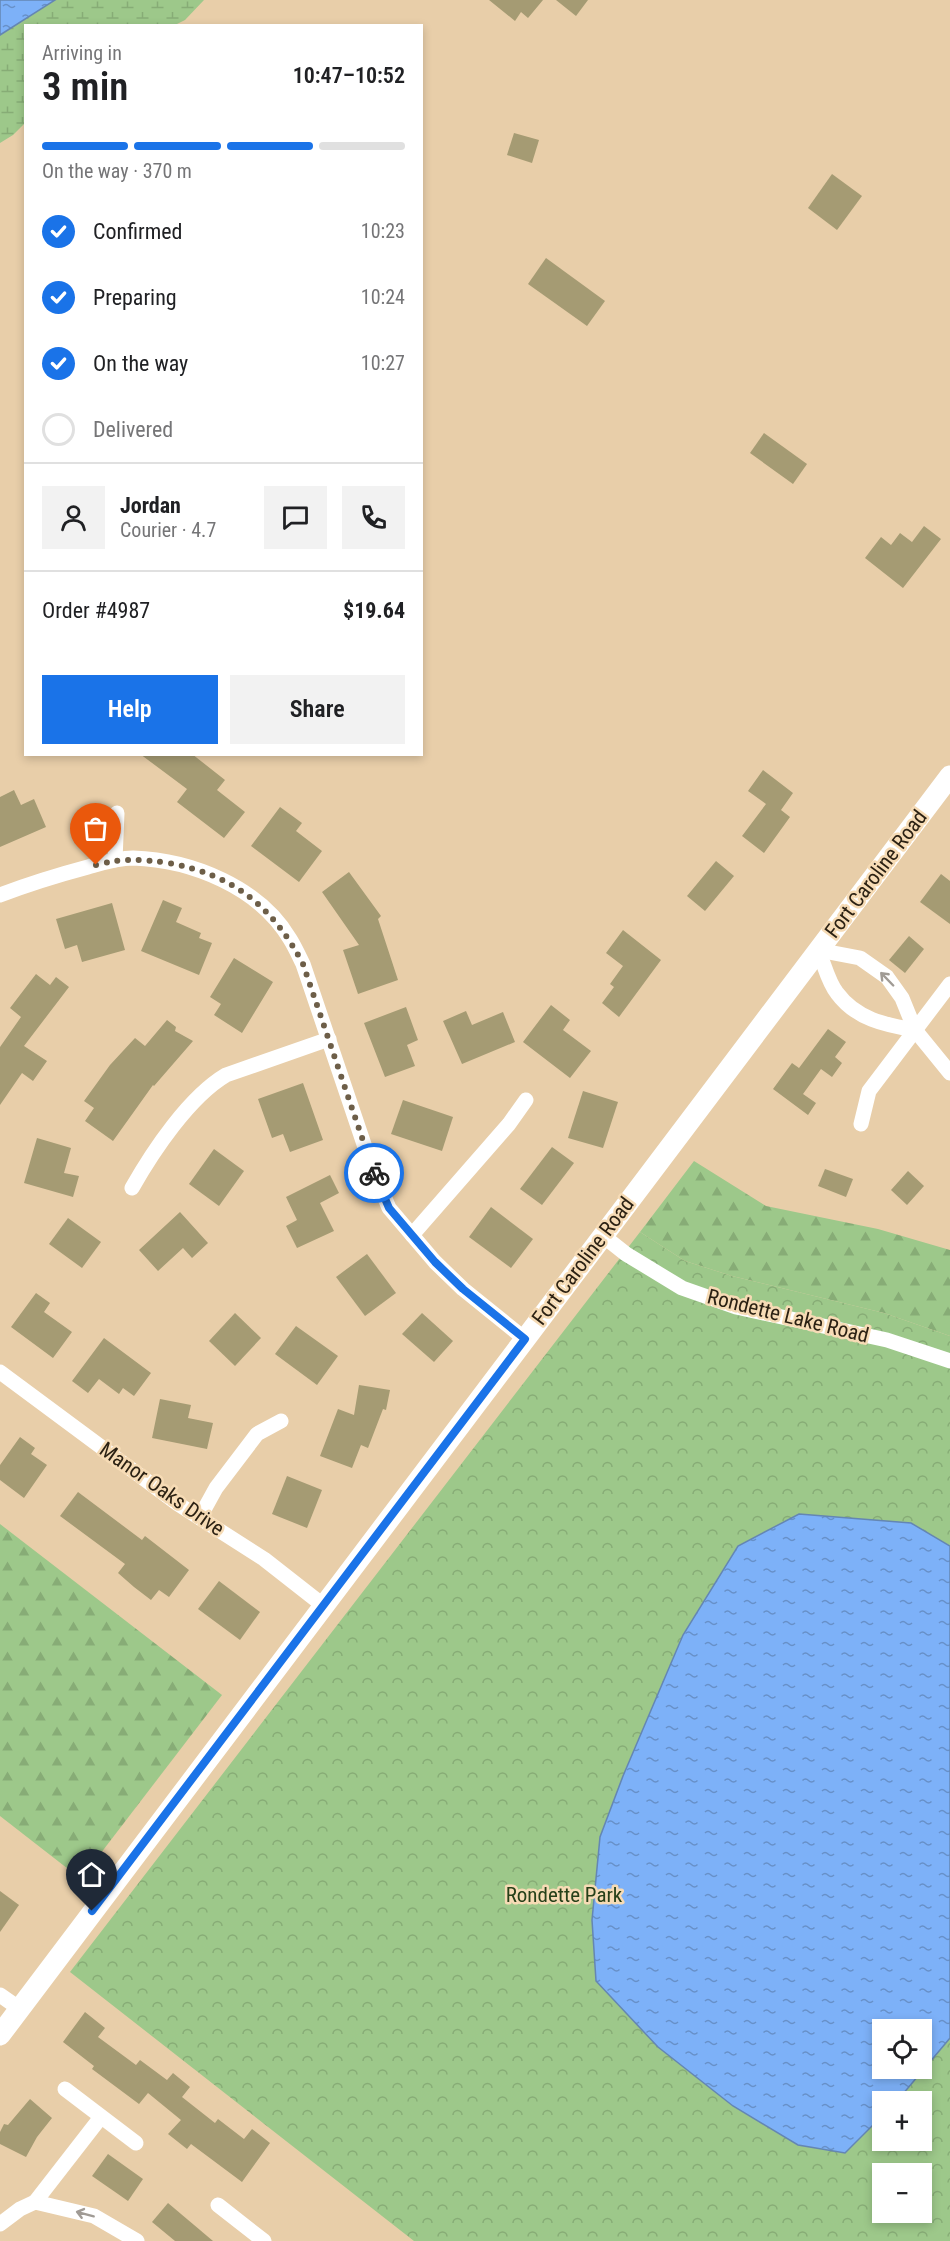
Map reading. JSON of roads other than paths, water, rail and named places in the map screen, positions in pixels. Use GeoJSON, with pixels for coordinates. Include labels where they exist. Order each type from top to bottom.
{"type":"FeatureCollection","features":[{"type":"Feature","properties":{"kind":"street","name":"Fort Caroline Road"},"geometry":{"type":"LineString","coordinates":[[7,2021],[324,1606],[950,776]]}},
{"type":"Feature","properties":{"kind":"street"},"geometry":{"type":"LineString","coordinates":[[115,860],[117,813]]}},
{"type":"Feature","properties":{"kind":"street"},"geometry":{"type":"LineString","coordinates":[[0,895],[37,881],[115,860],[132,858],[191,867],[222,879],[246,893],[290,938],[303,964],[378,1184],[389,1208],[463,1289],[525,1339]]}},
{"type":"Feature","properties":{"kind":"street"},"geometry":{"type":"LineString","coordinates":[[818,950],[836,993],[855,1010],[879,1024],[915,1030]]}},
{"type":"Feature","properties":{"kind":"street"},"geometry":{"type":"LineString","coordinates":[[818,950],[860,958],[887,977],[902,998],[915,1030],[950,1073]]}},
{"type":"Feature","properties":{"kind":"street"},"geometry":{"type":"LineString","coordinates":[[861,1124],[868,1091],[950,984]]}},
{"type":"Feature","properties":{"kind":"street"},"geometry":{"type":"LineString","coordinates":[[132,1188],[152,1155],[197,1096],[213,1083],[226,1075],[328,1039]]}},
{"type":"Feature","properties":{"kind":"street"},"geometry":{"type":"LineString","coordinates":[[412,1235],[509,1124],[526,1100]]}},
{"type":"Feature","properties":{"kind":"street","name":"Rondette Lake Road"},"geometry":{"type":"LineString","coordinates":[[602,1235],[626,1254],[682,1288],[736,1307],[887,1340],[950,1361]]}},
{"type":"Feature","properties":{"kind":"street","name":"Manor Oaks Drive"},"geometry":{"type":"LineString","coordinates":[[0,1372],[178,1504],[264,1559],[324,1606]]}},
{"type":"Feature","properties":{"kind":"street"},"geometry":{"type":"LineString","coordinates":[[200,1517],[216,1488],[257,1434],[281,1421]]}},
{"type":"Feature","properties":{"kind":"street"},"geometry":{"type":"LineString","coordinates":[[0,1995],[7,2021]]}},
{"type":"Feature","properties":{"kind":"street"},"geometry":{"type":"LineString","coordinates":[[65,2089],[136,2144]]}},
{"type":"Feature","properties":{"kind":"street"},"geometry":{"type":"LineString","coordinates":[[1,2222],[35,2202],[101,2117]]}},
{"type":"Feature","properties":{"kind":"street"},"geometry":{"type":"LineString","coordinates":[[35,2202],[94,2216],[137,2241]]}},
{"type":"Feature","properties":{"kind":"street"},"geometry":{"type":"LineString","coordinates":[[218,2205],[247,2236],[264,2241]]}},
{"type":"Feature","properties":{"kind":"water"},"geometry":{"type":"Polygon","coordinates":[[[0,0],[55,0],[0,35],[0,0]]]}},
{"type":"Feature","properties":{"kind":"water"},"geometry":{"type":"Polygon","coordinates":[[[799,1514],[911,1523],[950,1546],[950,2038],[932,2059],[932,2019],[872,2019],[872,2079],[916,2079],[905,2091],[872,2091],[872,2126],[845,2153],[798,2145],[733,2106],[658,2047],[596,1981],[592,1920],[600,1837],[623,1776],[683,1635],[738,1546],[799,1514]]]}},
{"type":"Feature","properties":{"kind":"park label","name":"Rondette Park"},"geometry":{"type":"Point","coordinates":[564,1895]}}]}
